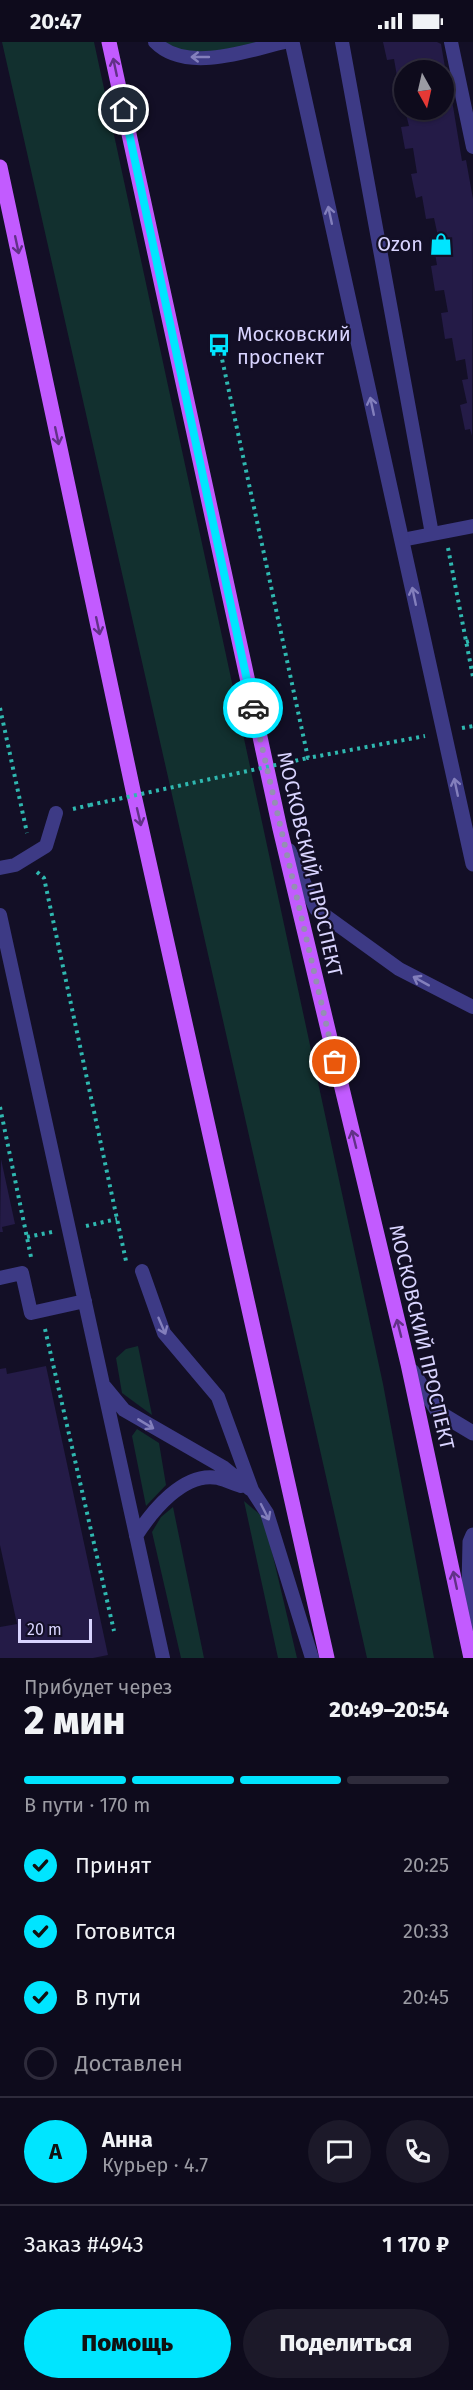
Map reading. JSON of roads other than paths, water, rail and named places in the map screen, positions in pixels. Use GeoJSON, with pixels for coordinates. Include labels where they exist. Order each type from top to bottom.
{"type":"FeatureCollection","features":[{"type":"Feature","properties":{"kind":"main road","name":"МОСКОВСКИЙ ПРОСПЕКТ"},"geometry":{"type":"LineString","coordinates":[[109,42],[279,829],[408,1364],[471,1658]]}},
{"type":"Feature","properties":{"kind":"main road"},"geometry":{"type":"LineString","coordinates":[[0,167],[137,807],[327,1658]]}},
{"type":"Feature","properties":{"kind":"street"},"geometry":{"type":"LineString","coordinates":[[292,42],[473,864]]}},
{"type":"Feature","properties":{"kind":"street"},"geometry":{"type":"LineString","coordinates":[[408,1364],[438,1412],[473,1433]]}},
{"type":"Feature","properties":{"kind":"street"},"geometry":{"type":"LineString","coordinates":[[468,1641],[470,1542],[473,1535]]}},
{"type":"Feature","properties":{"kind":"lane"},"geometry":{"type":"LineString","coordinates":[[155,42],[163,50],[198,59],[285,42]]}},
{"type":"Feature","properties":{"kind":"lane"},"geometry":{"type":"LineString","coordinates":[[342,42],[438,533]]}},
{"type":"Feature","properties":{"kind":"lane"},"geometry":{"type":"LineString","coordinates":[[451,42],[473,147]]}},
{"type":"Feature","properties":{"kind":"lane"},"geometry":{"type":"LineString","coordinates":[[402,540],[473,526]]}},
{"type":"Feature","properties":{"kind":"lane"},"geometry":{"type":"LineString","coordinates":[[0,868],[15,865],[46,846],[56,813]]}},
{"type":"Feature","properties":{"kind":"lane"},"geometry":{"type":"LineString","coordinates":[[279,829],[316,909],[399,969],[473,1008]]}},
{"type":"Feature","properties":{"kind":"lane"},"geometry":{"type":"LineString","coordinates":[[0,915],[163,1658]]}},
{"type":"Feature","properties":{"kind":"lane"},"geometry":{"type":"LineString","coordinates":[[142,1271],[164,1333],[218,1397],[252,1490],[267,1513],[312,1658]]}},
{"type":"Feature","properties":{"kind":"lane"},"geometry":{"type":"LineString","coordinates":[[0,1278],[22,1273],[31,1313],[85,1301]]}},
{"type":"Feature","properties":{"kind":"lane"},"geometry":{"type":"LineString","coordinates":[[103,1384],[124,1410],[223,1467],[252,1490]]}},
{"type":"Feature","properties":{"kind":"lane"},"geometry":{"type":"LineString","coordinates":[[136,1536],[162,1501],[176,1491],[198,1481],[216,1478],[252,1490]]}},
{"type":"Feature","properties":{"kind":"place","name":"Ozon"},"geometry":{"type":"Point","coordinates":[441,244]}},
{"type":"Feature","properties":{"kind":"place","name":"Московский проспект"},"geometry":{"type":"Point","coordinates":[219,345]}}]}
